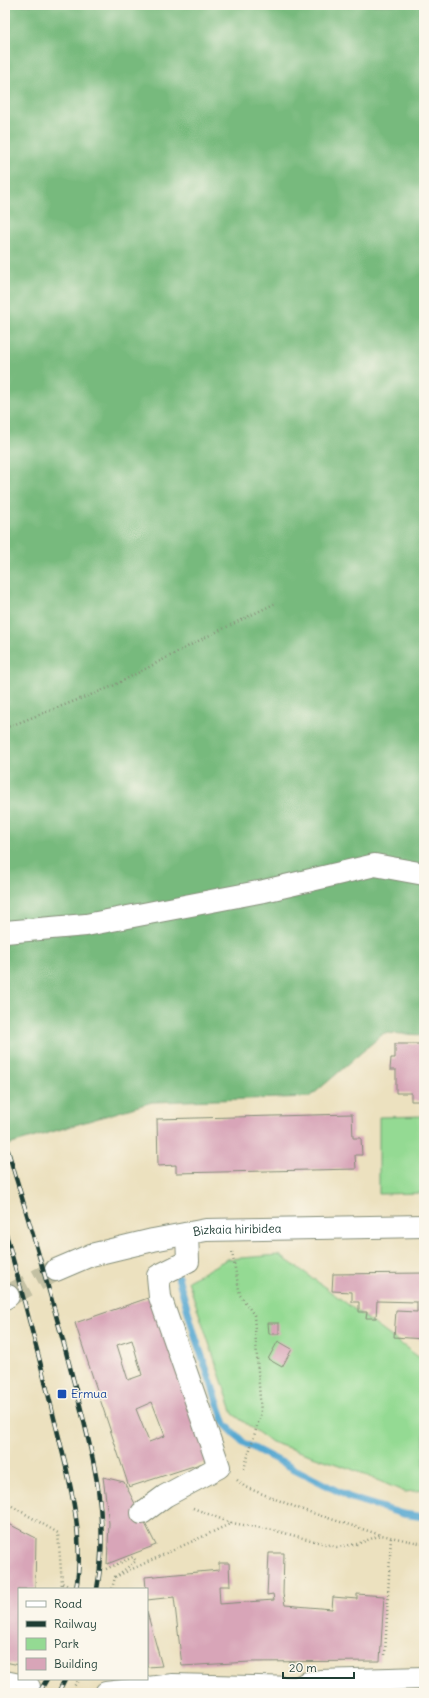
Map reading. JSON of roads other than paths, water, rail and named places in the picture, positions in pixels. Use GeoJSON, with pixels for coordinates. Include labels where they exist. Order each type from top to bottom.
{"type":"FeatureCollection","features":[{"type":"Feature","properties":{"kind":"street"},"geometry":{"type":"LineString","coordinates":[[5,932],[86,925],[264,892],[375,865],[424,874]]}},
{"type":"Feature","properties":{"kind":"street","name":"Bizkaia hiribidea"},"geometry":{"type":"LineString","coordinates":[[56,1270],[91,1255],[187,1234],[228,1230],[424,1226]]}},
{"type":"Feature","properties":{"kind":"street"},"geometry":{"type":"LineString","coordinates":[[142,1513],[165,1496],[219,1466],[160,1297],[158,1276],[188,1261],[187,1234]]}},
{"type":"Feature","properties":{"kind":"street"},"geometry":{"type":"LineString","coordinates":[[106,1693],[132,1692],[173,1685],[300,1690],[307,1682],[424,1678]]}},
{"type":"Feature","properties":{"kind":"street"},"geometry":{"type":"LineString","coordinates":[[5,1682],[29,1687]]}},
{"type":"Feature","properties":{"kind":"waterway"},"geometry":{"type":"LineString","coordinates":[[178,1277],[196,1339],[225,1424],[244,1443],[351,1498],[403,1514],[424,1517]]}},
{"type":"Feature","properties":{"kind":"tunnel"},"geometry":{"type":"LineString","coordinates":[[8,1296],[56,1270]]}},
{"type":"Feature","properties":{"kind":"railway"},"geometry":{"type":"LineString","coordinates":[[8,1151],[57,1319],[92,1455],[97,1481],[102,1534],[101,1561],[97,1588]]}},
{"type":"Feature","properties":{"kind":"railway"},"geometry":{"type":"LineString","coordinates":[[5,1230],[42,1371],[74,1503],[79,1547],[76,1588]]}},
{"type":"Feature","properties":{"kind":"railway"},"geometry":{"type":"LineString","coordinates":[[39,1693],[46,1680]]}},
{"type":"Feature","properties":{"kind":"railway"},"geometry":{"type":"LineString","coordinates":[[58,1693],[64,1680]]}},
{"type":"Feature","properties":{"kind":"place","name":"Ermua"},"geometry":{"type":"Point","coordinates":[62,1394]}}]}
